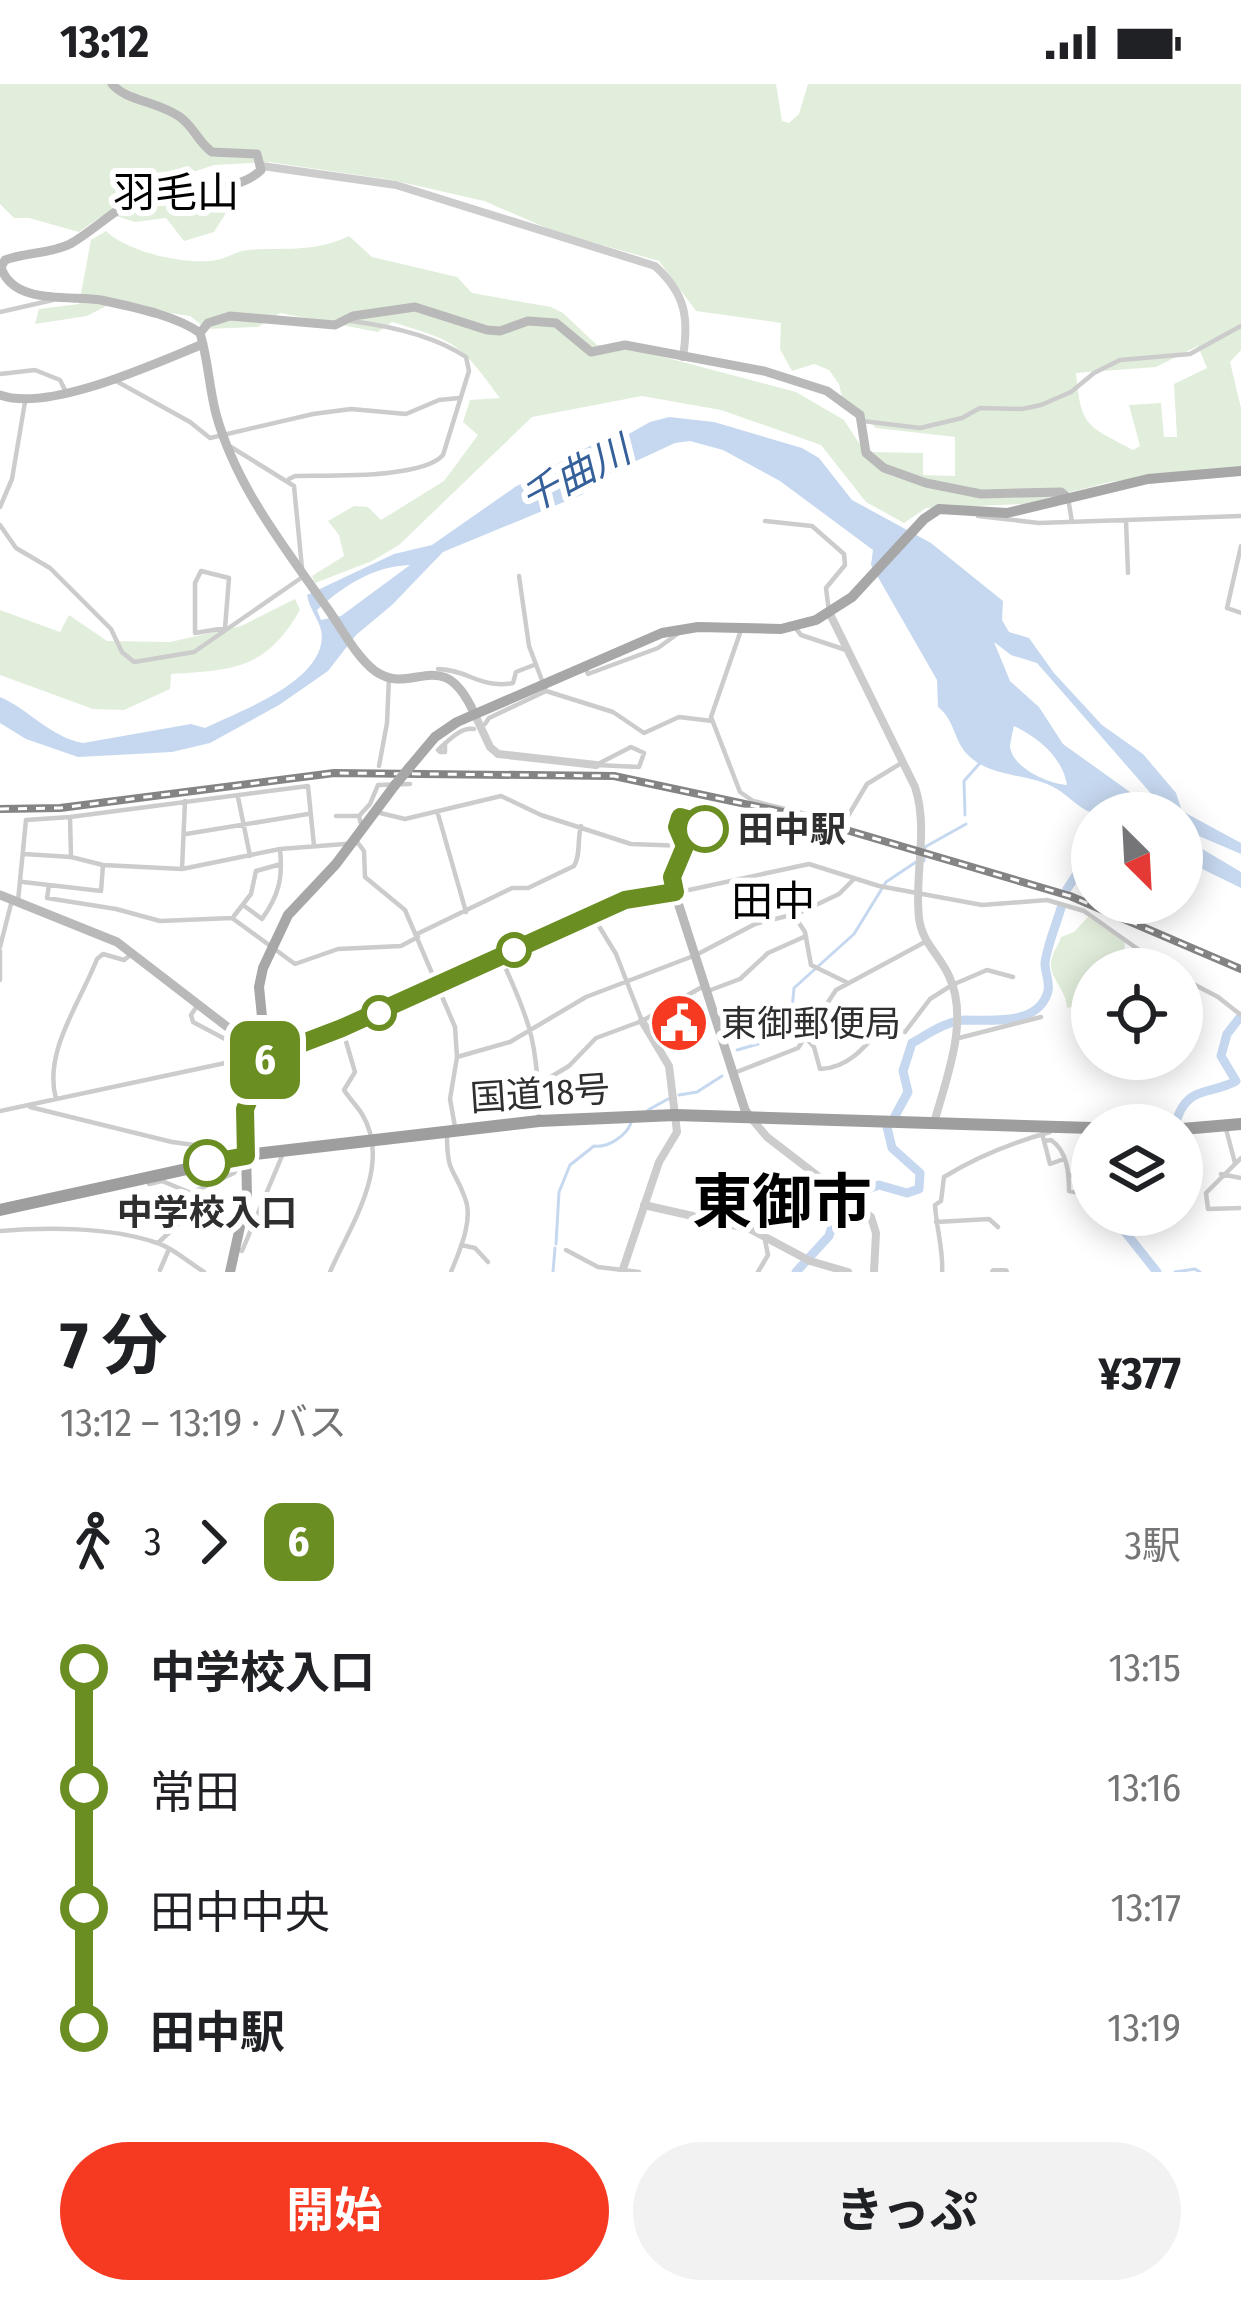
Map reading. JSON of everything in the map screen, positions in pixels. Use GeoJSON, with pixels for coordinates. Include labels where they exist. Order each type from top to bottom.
{"type":"FeatureCollection","features":[{"type":"Feature","properties":{"kind":"highway","name":"国道18号"},"geometry":{"type":"LineString","coordinates":[[0,1210],[207,1156],[241,1157],[539,1121],[676,1115],[933,1124],[1046,1135],[1071,1132]]}},
{"type":"Feature","properties":{"kind":"highway"},"geometry":{"type":"LineString","coordinates":[[1203,1128],[1241,1124]]}},
{"type":"Feature","properties":{"kind":"main road"},"geometry":{"type":"LineString","coordinates":[[112,84],[127,98],[148,99],[178,116],[212,152],[253,152],[262,166],[253,178],[238,182],[148,194],[70,244],[2,263],[4,277],[13,285],[53,299],[104,301],[187,325],[201,338],[225,440],[266,523],[362,655],[374,670],[388,677],[428,674],[446,678],[463,691],[474,713]]}},
{"type":"Feature","properties":{"kind":"main road"},"geometry":{"type":"LineString","coordinates":[[0,394],[25,398],[116,381],[201,338],[208,323],[230,316],[322,324],[415,307],[487,330],[500,331],[528,321],[556,323],[590,352],[625,345],[794,378],[827,391],[856,411],[866,453],[884,468],[926,483],[981,494],[1058,491],[1068,498]]}},
{"type":"Feature","properties":{"kind":"main road"},"geometry":{"type":"LineString","coordinates":[[230,1272],[246,1228],[241,1157],[245,1109],[263,1067],[266,1048],[259,982],[271,946],[288,915],[352,842],[361,822],[375,812],[436,737],[474,713],[683,628],[795,627],[830,614],[916,526],[944,508],[1000,513],[1148,478],[1241,471]]}},
{"type":"Feature","properties":{"kind":"main road"},"geometry":{"type":"LineString","coordinates":[[685,846],[672,877],[675,892],[750,1117]]}},
{"type":"Feature","properties":{"kind":"main road"},"geometry":{"type":"LineString","coordinates":[[0,895],[9,905],[101,933],[243,1039],[266,1048],[295,1046],[342,1028],[592,914],[640,896],[675,892]]}},
{"type":"Feature","properties":{"kind":"street"},"geometry":{"type":"LineString","coordinates":[[262,166],[397,185],[655,266],[687,315],[683,357]]}},
{"type":"Feature","properties":{"kind":"street"},"geometry":{"type":"LineString","coordinates":[[0,312],[53,299]]}},
{"type":"Feature","properties":{"kind":"street"},"geometry":{"type":"LineString","coordinates":[[288,480],[295,476],[383,475],[436,463],[443,455],[469,371],[466,357],[416,334],[345,321]]}},
{"type":"Feature","properties":{"kind":"street"},"geometry":{"type":"LineString","coordinates":[[862,421],[920,428],[947,423],[980,408],[1041,405],[1120,360],[1190,354],[1241,326]]}},
{"type":"Feature","properties":{"kind":"street"},"geometry":{"type":"LineString","coordinates":[[0,374],[35,370],[60,380],[66,392]]}},
{"type":"Feature","properties":{"kind":"street"},"geometry":{"type":"LineString","coordinates":[[116,381],[210,438],[225,440],[314,414],[351,410],[406,414],[439,400],[462,398]]}},
{"type":"Feature","properties":{"kind":"street"},"geometry":{"type":"LineString","coordinates":[[0,507],[12,479],[25,421],[25,398]]}},
{"type":"Feature","properties":{"kind":"street"},"geometry":{"type":"LineString","coordinates":[[0,525],[16,548],[50,568],[111,629],[122,652],[134,662],[194,652],[307,579],[296,490],[225,440]]}},
{"type":"Feature","properties":{"kind":"street"},"geometry":{"type":"LineString","coordinates":[[1068,498],[1072,522]]}},
{"type":"Feature","properties":{"kind":"street"},"geometry":{"type":"LineString","coordinates":[[944,508],[963,515],[1072,522],[1241,515]]}},
{"type":"Feature","properties":{"kind":"street"},"geometry":{"type":"LineString","coordinates":[[766,520],[812,526],[844,554],[844,568],[826,588],[830,614],[903,762],[921,810],[920,928],[952,985],[956,1022],[933,1124]]}},
{"type":"Feature","properties":{"kind":"street"},"geometry":{"type":"LineString","coordinates":[[1126,520],[1129,573]]}},
{"type":"Feature","properties":{"kind":"street"},"geometry":{"type":"LineString","coordinates":[[1241,546],[1227,608],[1241,613]]}},
{"type":"Feature","properties":{"kind":"street"},"geometry":{"type":"LineString","coordinates":[[201,571],[229,578],[225,628],[195,633],[195,583],[201,571]]}},
{"type":"Feature","properties":{"kind":"street"},"geometry":{"type":"LineString","coordinates":[[519,575],[535,664],[544,688]]}},
{"type":"Feature","properties":{"kind":"street"},"geometry":{"type":"LineString","coordinates":[[795,627],[801,635],[846,650]]}},
{"type":"Feature","properties":{"kind":"street"},"geometry":{"type":"LineString","coordinates":[[742,628],[726,665],[712,721],[740,792],[753,800],[844,821],[867,784],[903,762]]}},
{"type":"Feature","properties":{"kind":"street"},"geometry":{"type":"LineString","coordinates":[[438,669],[458,671],[488,686],[513,682],[516,672],[535,664]]}},
{"type":"Feature","properties":{"kind":"street"},"geometry":{"type":"LineString","coordinates":[[379,766],[387,723],[388,677]]}},
{"type":"Feature","properties":{"kind":"street"},"geometry":{"type":"LineString","coordinates":[[485,724],[544,688],[613,712],[644,733],[679,717],[712,721]]}},
{"type":"Feature","properties":{"kind":"street"},"geometry":{"type":"LineString","coordinates":[[474,713],[490,748],[498,754],[634,769],[643,763],[644,753],[631,747],[609,763]]}},
{"type":"Feature","properties":{"kind":"street"},"geometry":{"type":"LineString","coordinates":[[445,743],[463,730],[474,729]]}},
{"type":"Feature","properties":{"kind":"street"},"geometry":{"type":"LineString","coordinates":[[336,816],[361,822],[378,784],[410,784]]}},
{"type":"Feature","properties":{"kind":"street"},"geometry":{"type":"LineString","coordinates":[[0,980],[0,949],[9,905],[23,882],[26,820],[308,786],[314,845]]}},
{"type":"Feature","properties":{"kind":"street"},"geometry":{"type":"LineString","coordinates":[[238,796],[250,856]]}},
{"type":"Feature","properties":{"kind":"street"},"geometry":{"type":"LineString","coordinates":[[375,812],[405,819],[500,796],[541,815],[631,844],[685,846],[705,829],[702,823],[680,817],[677,827],[685,846]]}},
{"type":"Feature","properties":{"kind":"street"},"geometry":{"type":"LineString","coordinates":[[185,801],[186,834]]}},
{"type":"Feature","properties":{"kind":"street"},"geometry":{"type":"LineString","coordinates":[[437,812],[466,912]]}},
{"type":"Feature","properties":{"kind":"street"},"geometry":{"type":"LineString","coordinates":[[182,869],[182,836],[186,834],[308,814]]}},
{"type":"Feature","properties":{"kind":"street"},"geometry":{"type":"LineString","coordinates":[[70,817],[71,857]]}},
{"type":"Feature","properties":{"kind":"street"},"geometry":{"type":"LineString","coordinates":[[49,884],[47,898],[68,904],[116,909],[160,921],[232,918],[295,964],[338,949],[401,946],[512,888],[528,888],[574,866],[579,859],[581,826]]}},
{"type":"Feature","properties":{"kind":"street"},"geometry":{"type":"LineString","coordinates":[[24,854],[182,869],[314,845],[352,842],[364,851],[365,877],[399,902],[455,1027],[448,1168],[467,1206],[451,1272]]}},
{"type":"Feature","properties":{"kind":"street"},"geometry":{"type":"LineString","coordinates":[[243,904],[262,919],[278,895],[280,849]]}},
{"type":"Feature","properties":{"kind":"street"},"geometry":{"type":"LineString","coordinates":[[232,918],[256,886],[256,871],[281,864]]}},
{"type":"Feature","properties":{"kind":"street"},"geometry":{"type":"LineString","coordinates":[[675,892],[809,864],[919,894],[998,907],[1033,899],[1059,903],[1084,911],[1136,948]]}},
{"type":"Feature","properties":{"kind":"street"},"geometry":{"type":"LineString","coordinates":[[23,882],[101,891],[103,865]]}},
{"type":"Feature","properties":{"kind":"street"},"geometry":{"type":"LineString","coordinates":[[457,1057],[509,1042],[586,997],[696,955],[755,924],[839,894],[854,878]]}},
{"type":"Feature","properties":{"kind":"street"},"geometry":{"type":"LineString","coordinates":[[592,914],[616,954],[642,1021],[669,1066],[676,1115],[676,1136],[658,1162],[622,1271]]}},
{"type":"Feature","properties":{"kind":"street"},"geometry":{"type":"LineString","coordinates":[[793,914],[806,936],[811,965],[846,982]]}},
{"type":"Feature","properties":{"kind":"street"},"geometry":{"type":"LineString","coordinates":[[539,1084],[569,1066],[596,1038],[706,989],[740,979],[768,953],[806,936]]}},
{"type":"Feature","properties":{"kind":"street"},"geometry":{"type":"LineString","coordinates":[[733,1073],[789,1052],[806,1039],[830,997],[846,982],[926,942]]}},
{"type":"Feature","properties":{"kind":"street"},"geometry":{"type":"LineString","coordinates":[[56,1099],[51,1081],[56,1051],[97,959],[103,954],[124,960],[133,953]]}},
{"type":"Feature","properties":{"kind":"street"},"geometry":{"type":"LineString","coordinates":[[500,956],[532,1028],[539,1121]]}},
{"type":"Feature","properties":{"kind":"street"},"geometry":{"type":"LineString","coordinates":[[806,1039],[814,1047],[820,1069],[842,1066],[872,1042],[883,1025],[905,1032],[930,999],[952,985],[987,970],[1013,977]]}},
{"type":"Feature","properties":{"kind":"street"},"geometry":{"type":"LineString","coordinates":[[1203,989],[1241,1015]]}},
{"type":"Feature","properties":{"kind":"street"},"geometry":{"type":"LineString","coordinates":[[0,1111],[245,1058],[242,1048],[192,1021],[198,1005]]}},
{"type":"Feature","properties":{"kind":"street"},"geometry":{"type":"LineString","coordinates":[[955,1039],[1041,1017]]}},
{"type":"Feature","properties":{"kind":"street"},"geometry":{"type":"LineString","coordinates":[[330,1272],[365,1201],[371,1162],[364,1117],[344,1090],[355,1072],[342,1028]]}},
{"type":"Feature","properties":{"kind":"street"},"geometry":{"type":"LineString","coordinates":[[24,1106],[207,1156]]}},
{"type":"Feature","properties":{"kind":"street"},"geometry":{"type":"LineString","coordinates":[[750,1117],[767,1137],[853,1200],[874,1225],[874,1272]]}},
{"type":"Feature","properties":{"kind":"street"},"geometry":{"type":"LineString","coordinates":[[1226,1126],[1225,1138],[1238,1161],[1206,1192],[1208,1209],[1241,1208]]}},
{"type":"Feature","properties":{"kind":"street"},"geometry":{"type":"LineString","coordinates":[[1046,1135],[1050,1164],[1064,1159]]}},
{"type":"Feature","properties":{"kind":"street"},"geometry":{"type":"LineString","coordinates":[[1046,1135],[1059,1146],[1071,1191]]}},
{"type":"Feature","properties":{"kind":"street"},"geometry":{"type":"LineString","coordinates":[[942,1272],[944,1257],[936,1240],[934,1204],[941,1201],[944,1177],[991,1150],[1046,1135]]}},
{"type":"Feature","properties":{"kind":"street"},"geometry":{"type":"LineString","coordinates":[[246,1228],[285,1150]]}},
{"type":"Feature","properties":{"kind":"street"},"geometry":{"type":"LineString","coordinates":[[158,1243],[178,1224],[191,1193],[234,1173],[241,1157]]}},
{"type":"Feature","properties":{"kind":"street"},"geometry":{"type":"LineString","coordinates":[[1221,1174],[1241,1178]]}},
{"type":"Feature","properties":{"kind":"street"},"geometry":{"type":"LineString","coordinates":[[149,1184],[162,1181],[191,1193]]}},
{"type":"Feature","properties":{"kind":"street"},"geometry":{"type":"LineString","coordinates":[[144,1202],[142,1221],[178,1224]]}},
{"type":"Feature","properties":{"kind":"street"},"geometry":{"type":"LineString","coordinates":[[644,1205],[763,1234],[811,1261],[848,1272]]}},
{"type":"Feature","properties":{"kind":"street"},"geometry":{"type":"LineString","coordinates":[[182,1214],[203,1216],[212,1223]]}},
{"type":"Feature","properties":{"kind":"street"},"geometry":{"type":"LineString","coordinates":[[936,1222],[989,1219],[998,1227]]}},
{"type":"Feature","properties":{"kind":"street"},"geometry":{"type":"LineString","coordinates":[[0,1231],[88,1232],[158,1243],[204,1272]]}},
{"type":"Feature","properties":{"kind":"street"},"geometry":{"type":"LineString","coordinates":[[758,1272],[768,1256],[763,1234]]}},
{"type":"Feature","properties":{"kind":"street"},"geometry":{"type":"LineString","coordinates":[[461,1245],[475,1248],[488,1262]]}},
{"type":"Feature","properties":{"kind":"street"},"geometry":{"type":"LineString","coordinates":[[160,1270],[170,1250]]}},
{"type":"Feature","properties":{"kind":"street"},"geometry":{"type":"LineString","coordinates":[[566,1250],[583,1261],[639,1272]]}},
{"type":"Feature","properties":{"kind":"street"},"geometry":{"type":"LineString","coordinates":[[994,1272],[1005,1272]]}},
{"type":"Feature","properties":{"kind":"green space"},"geometry":{"type":"Polygon","coordinates":[[[0,84],[776,84],[782,121],[789,123],[799,114],[808,84],[1241,84],[1241,350],[1230,362],[1241,408],[1241,466],[1110,482],[1024,504],[926,508],[904,523],[866,502],[821,445],[721,410],[642,396],[532,417],[399,545],[315,583],[312,576],[344,556],[339,535],[328,521],[354,506],[368,507],[381,520],[444,481],[478,435],[463,422],[470,400],[500,398],[455,347],[392,322],[378,332],[280,313],[258,327],[207,329],[190,316],[110,304],[87,316],[35,324],[39,309],[79,304],[91,240],[106,231],[144,252],[209,261],[248,250],[324,245],[349,236],[372,257],[457,277],[472,293],[551,307],[597,345],[622,346],[796,392],[844,420],[859,443],[873,452],[923,453],[923,475],[955,476],[955,437],[876,428],[842,397],[829,370],[814,364],[792,371],[780,349],[781,323],[696,311],[659,261],[556,232],[484,201],[392,180],[269,162],[214,165],[181,176],[171,185],[186,202],[226,213],[214,232],[184,241],[166,218],[135,222],[106,213],[79,232],[14,218],[0,204],[0,84]],[[1198,346],[1156,367],[1076,373],[1084,415],[1096,429],[1133,450],[1140,446],[1129,405],[1161,403],[1164,437],[1177,437],[1174,384],[1207,368],[1198,346]]]}},
{"type":"Feature","properties":{"kind":"green space"},"geometry":{"type":"Polygon","coordinates":[[[295,599],[300,610],[261,655],[231,668],[171,674],[170,689],[124,710],[93,709],[0,675],[0,610],[60,632],[69,615],[107,641],[170,642],[241,626],[295,599]]]}},
{"type":"Feature","properties":{"kind":"green space"},"geometry":{"type":"Polygon","coordinates":[[[1081,924],[1098,924],[1125,942],[1125,948],[1071,948],[1071,1007],[1067,1008],[1051,965],[1061,937],[1081,924]]]}},
{"type":"Feature","properties":{"kind":"water","name":"千曲川"},"geometry":{"type":"Polygon","coordinates":[[[669,417],[714,422],[802,448],[819,458],[852,500],[931,543],[1003,601],[1002,620],[1009,632],[1029,638],[1102,725],[1143,754],[1175,792],[1150,792],[1037,663],[1011,655],[994,642],[1010,681],[1039,707],[1063,744],[1130,792],[1071,792],[1071,800],[1044,783],[977,762],[962,748],[938,707],[937,680],[871,565],[873,550],[780,481],[723,450],[690,441],[675,443],[608,474],[581,495],[443,552],[356,635],[328,671],[210,743],[172,752],[78,757],[26,739],[0,723],[0,697],[60,735],[83,743],[191,724],[205,728],[238,713],[279,691],[312,664],[320,648],[321,630],[307,595],[394,554],[432,545],[515,487],[590,446],[608,438],[618,440],[669,417]],[[410,565],[372,573],[317,610],[321,620],[341,616],[410,565]],[[1014,726],[1010,747],[1018,762],[1042,778],[1067,785],[1060,766],[1032,736],[1014,726]]]}},
{"type":"Feature","properties":{"kind":"water"},"geometry":{"type":"Polygon","coordinates":[[[1203,822],[1241,843],[1241,854],[1203,838],[1203,822]]]}},
{"type":"Feature","properties":{"kind":"water"},"geometry":{"type":"Polygon","coordinates":[[[1203,849],[1241,872],[1241,888],[1203,869],[1203,849]]]}},
{"type":"Feature","properties":{"kind":"waterway"},"geometry":{"type":"LineString","coordinates":[[965,815],[964,781],[980,763]]}},
{"type":"Feature","properties":{"kind":"waterway"},"geometry":{"type":"LineString","coordinates":[[924,861],[925,847],[966,824]]}},
{"type":"Feature","properties":{"kind":"waterway"},"geometry":{"type":"LineString","coordinates":[[737,1050],[758,1044],[791,1020],[794,988],[854,934],[886,882],[916,862]]}},
{"type":"Feature","properties":{"kind":"waterway"},"geometry":{"type":"LineString","coordinates":[[1067,889],[1071,883]]}},
{"type":"Feature","properties":{"kind":"waterway"},"geometry":{"type":"LineString","coordinates":[[895,1116],[908,1092],[903,1071],[912,1043],[951,1023],[1025,1016],[1043,1002],[1048,987],[1046,956],[1061,908]]}},
{"type":"Feature","properties":{"kind":"waterway"},"geometry":{"type":"LineString","coordinates":[[1184,1104],[1200,1093],[1236,1081],[1221,1056],[1227,1034],[1241,1016]]}},
{"type":"Feature","properties":{"kind":"waterway"},"geometry":{"type":"LineString","coordinates":[[679,1095],[697,1092],[722,1076]]}},
{"type":"Feature","properties":{"kind":"waterway"},"geometry":{"type":"LineString","coordinates":[[648,1110],[668,1099]]}},
{"type":"Feature","properties":{"kind":"waterway"},"geometry":{"type":"LineString","coordinates":[[556,1244],[559,1192],[570,1165],[594,1146],[616,1140],[631,1123]]}},
{"type":"Feature","properties":{"kind":"waterway"},"geometry":{"type":"LineString","coordinates":[[796,1272],[829,1236],[840,1199],[879,1185],[907,1193],[919,1189],[920,1173],[892,1148],[887,1127]]}},
{"type":"Feature","properties":{"kind":"waterway"},"geometry":{"type":"LineString","coordinates":[[1128,1236],[1157,1272]]}},
{"type":"Feature","properties":{"kind":"waterway"},"geometry":{"type":"LineString","coordinates":[[553,1272],[555,1248]]}},
{"type":"Feature","properties":{"kind":"waterway"},"geometry":{"type":"LineString","coordinates":[[1175,1272],[1200,1272]]}},
{"type":"Feature","properties":{"kind":"railway"},"geometry":{"type":"LineString","coordinates":[[0,809],[60,808],[334,773],[614,776],[792,814],[1070,896],[1241,969]]}},
{"type":"Feature","properties":{"kind":"bus line","name":"6"},"geometry":{"type":"LineString","coordinates":[[207,1163],[246,1156],[245,1109],[266,1048],[295,1046],[342,1028],[625,900],[675,892],[672,877],[685,846],[677,827],[680,817],[702,823],[705,829]]}},
{"type":"Feature","properties":{"kind":"place","name":"田中駅"},"geometry":{"type":"Point","coordinates":[705,829]}},
{"type":"Feature","properties":{"kind":"place","name":"東御郵便局"},"geometry":{"type":"Point","coordinates":[679,1023]}},
{"type":"Feature","properties":{"kind":"place","name":"中学校入口"},"geometry":{"type":"Point","coordinates":[207,1163]}},
{"type":"Feature","properties":{"kind":"district","name":"羽毛山"},"geometry":{"type":"Point","coordinates":[176,192]}},
{"type":"Feature","properties":{"kind":"district","name":"田中"},"geometry":{"type":"Point","coordinates":[773,901]}},
{"type":"Feature","properties":{"kind":"district","name":"東御市"},"geometry":{"type":"Point","coordinates":[782,1202]}}]}
